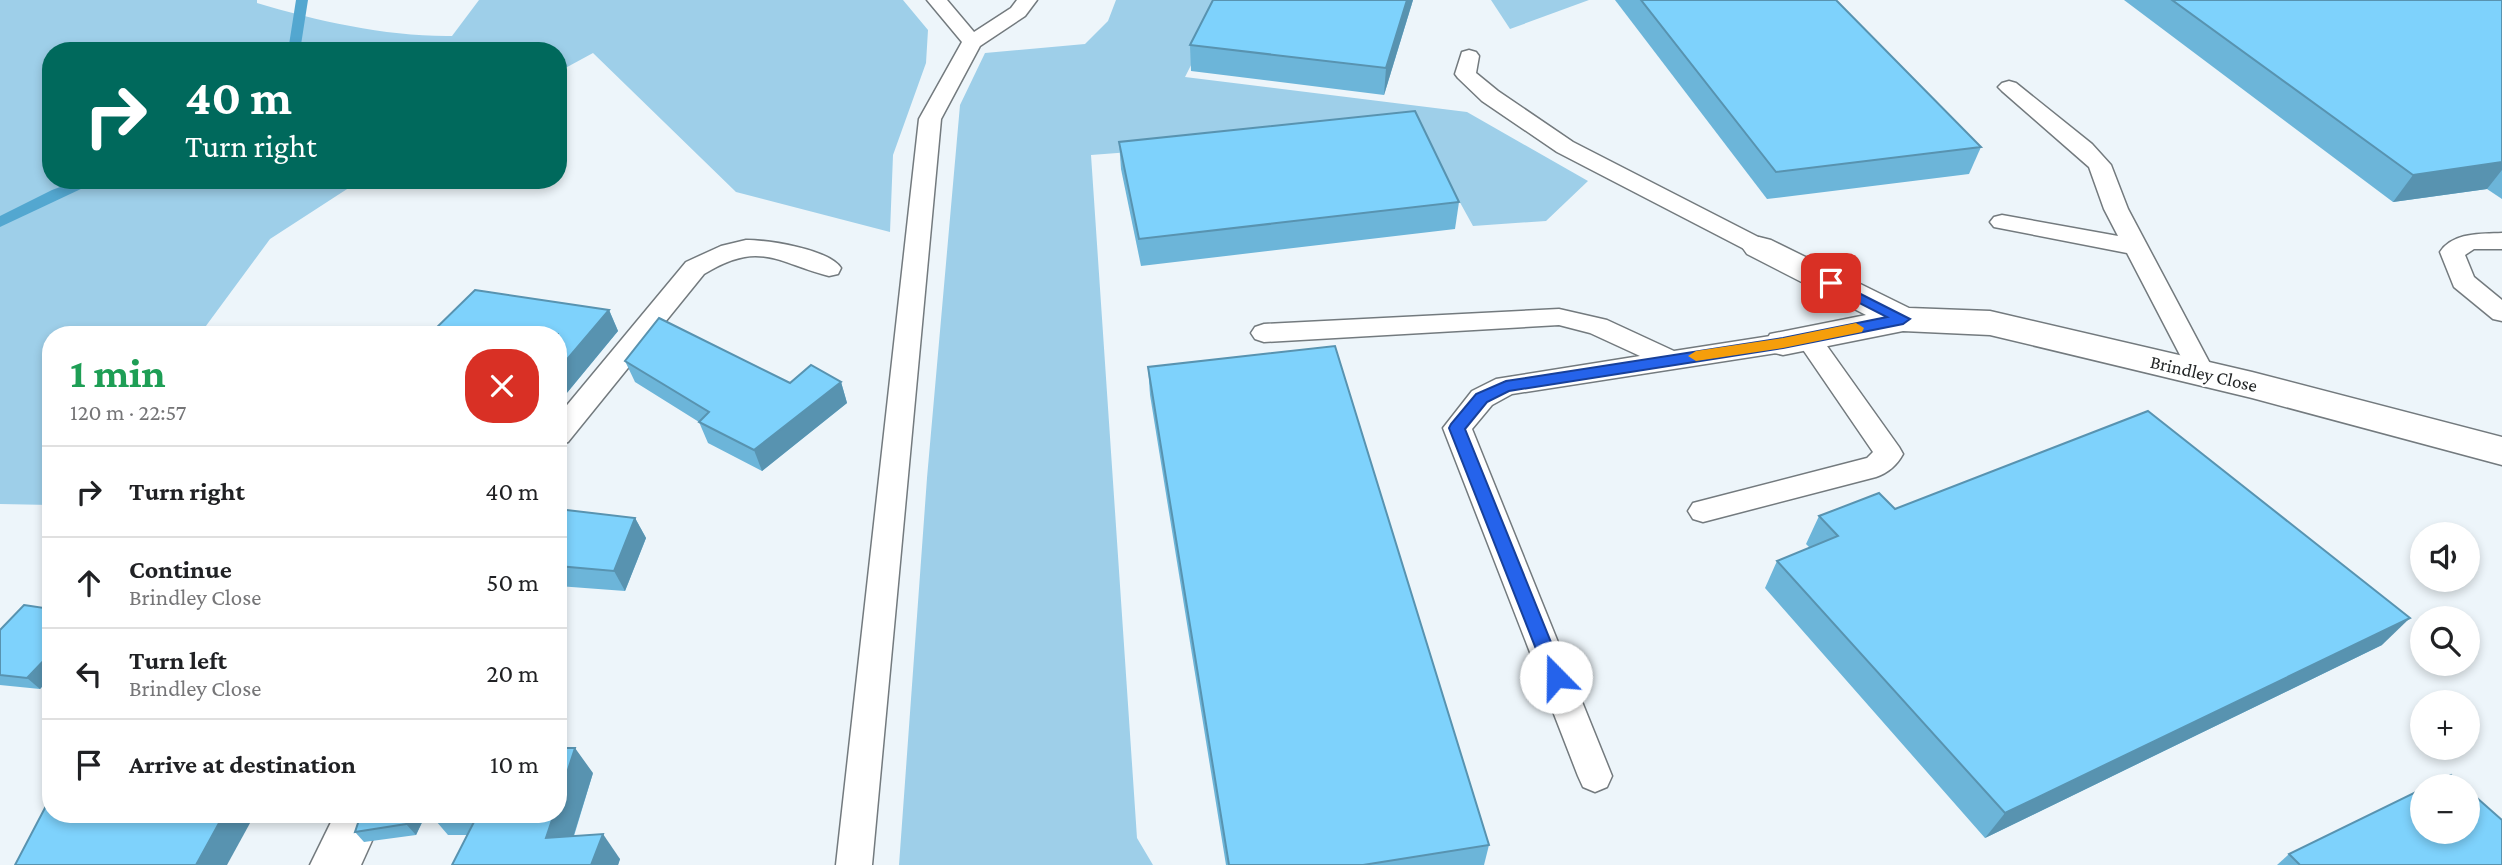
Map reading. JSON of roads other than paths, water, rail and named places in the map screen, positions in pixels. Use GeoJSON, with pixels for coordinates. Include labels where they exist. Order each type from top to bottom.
{"type":"FeatureCollection","features":[{"type":"Feature","properties":{"kind":"street","name":"Brindley Close"},"geometry":{"type":"LineString","coordinates":[[1759,247],[1903,319]]}},
{"type":"Feature","properties":{"kind":"street","name":"Brindley Close"},"geometry":{"type":"LineString","coordinates":[[1796,341],[1903,319],[1990,323],[2202,373],[2502,451]]}},
{"type":"Feature","properties":{"kind":"street"},"geometry":{"type":"LineString","coordinates":[[335,865],[356,823]]}},
{"type":"Feature","properties":{"kind":"lane"},"geometry":{"type":"LineString","coordinates":[[937,0],[972,42]]}},
{"type":"Feature","properties":{"kind":"lane"},"geometry":{"type":"LineString","coordinates":[[854,865],[930,119],[972,42],[1018,12],[1027,0]]}},
{"type":"Feature","properties":{"kind":"lane"},"geometry":{"type":"LineString","coordinates":[[1469,56],[1465,74],[1490,96],[1565,147],[1759,247]]}},
{"type":"Feature","properties":{"kind":"lane"},"geometry":{"type":"LineString","coordinates":[[2009,87],[2100,165],[2116,209],[2202,373]]}},
{"type":"Feature","properties":{"kind":"lane"},"geometry":{"type":"LineString","coordinates":[[2002,222],[2137,247]]}},
{"type":"Feature","properties":{"kind":"lane"},"geometry":{"type":"LineString","coordinates":[[2502,241],[2469,242],[2452,252],[2463,281],[2502,313]]}},
{"type":"Feature","properties":{"kind":"lane"},"geometry":{"type":"LineString","coordinates":[[567,424],[695,268],[708,259],[723,251],[752,247],[780,248],[829,268]]}},
{"type":"Feature","properties":{"kind":"lane"},"geometry":{"type":"LineString","coordinates":[[1264,333],[1559,317],[1598,326],[1671,360]]}},
{"type":"Feature","properties":{"kind":"lane"},"geometry":{"type":"LineString","coordinates":[[1595,776],[1457,428],[1482,398],[1506,386],[1796,341],[1889,454],[1876,466],[1703,511]]}},
{"type":"Feature","properties":{"kind":"waterway"},"geometry":{"type":"LineString","coordinates":[[295,42],[302,0]]}},
{"type":"Feature","properties":{"kind":"waterway"},"geometry":{"type":"LineString","coordinates":[[0,222],[68,189]]}}]}
